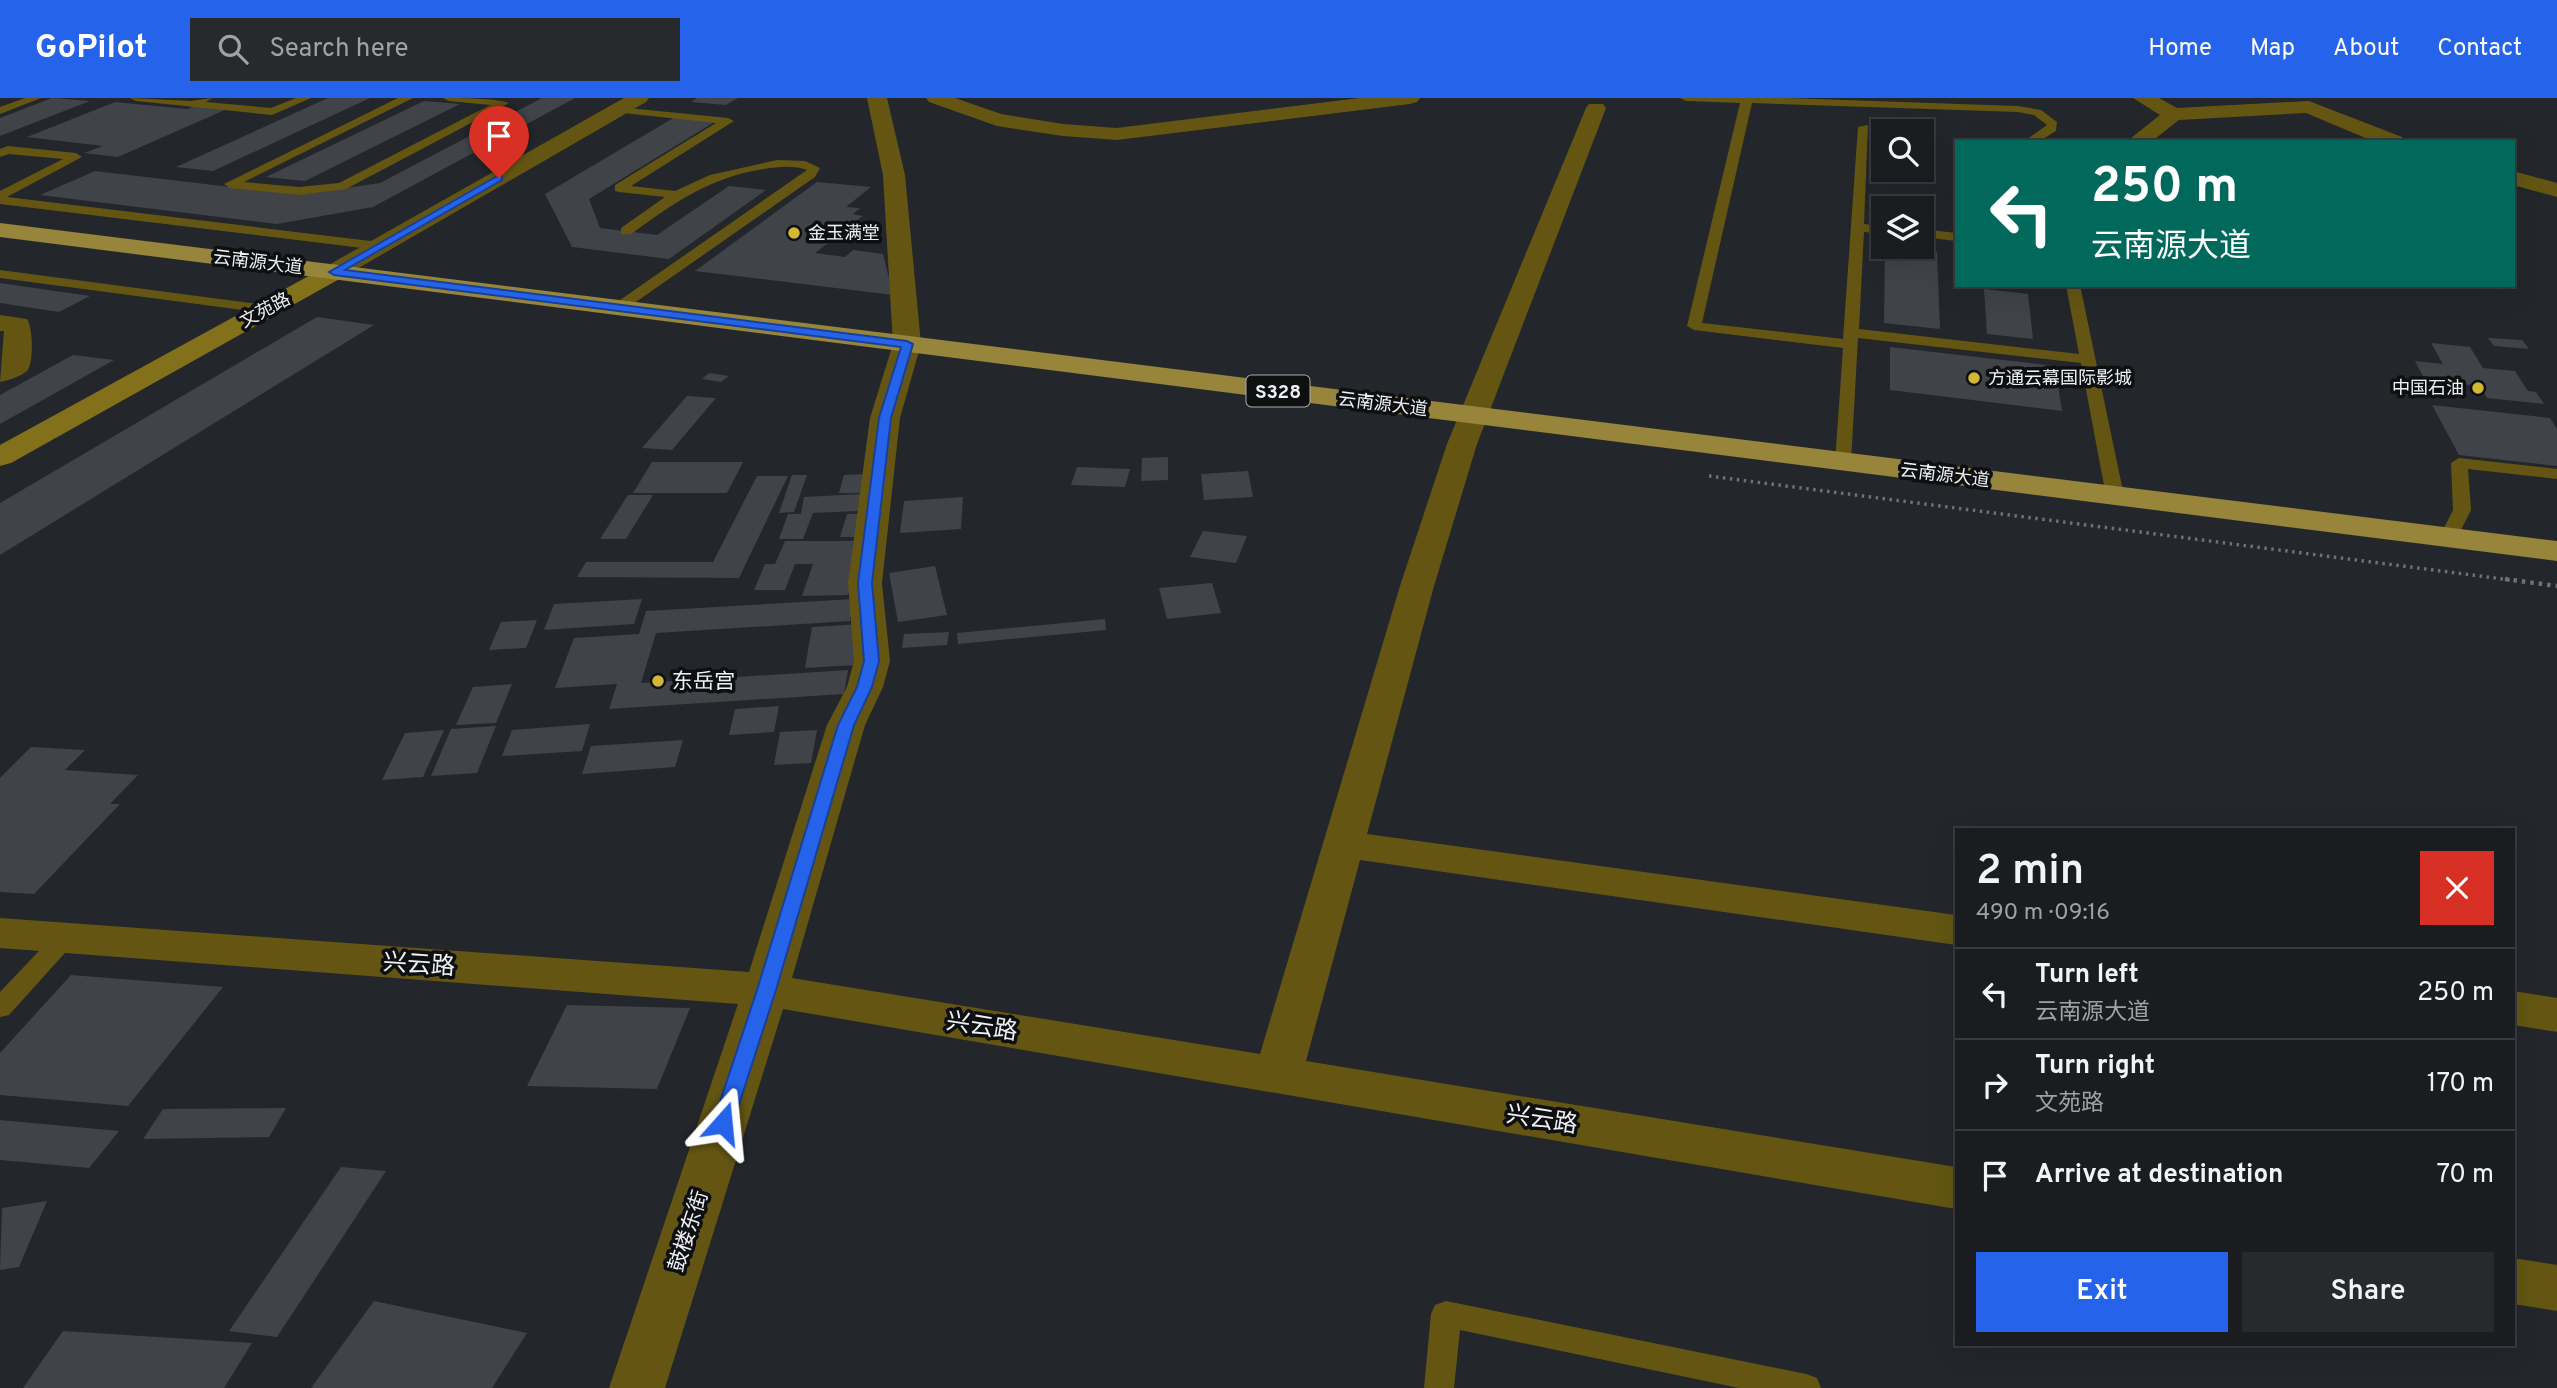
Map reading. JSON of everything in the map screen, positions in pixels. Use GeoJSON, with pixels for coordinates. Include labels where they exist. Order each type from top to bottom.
{"type":"FeatureCollection","features":[{"type":"Feature","properties":{"kind":"main road","name":"云南源大道"},"geometry":{"type":"LineString","coordinates":[[1,231],[2557,551]]}},
{"type":"Feature","properties":{"kind":"main road","name":"文苑路"},"geometry":{"type":"LineString","coordinates":[[0,457],[334,272]]}},
{"type":"Feature","properties":{"kind":"street","name":"文苑路"},"geometry":{"type":"LineString","coordinates":[[334,272],[639,98]]}},
{"type":"Feature","properties":{"kind":"street"},"geometry":{"type":"LineString","coordinates":[[877,98],[894,176],[907,344]]}},
{"type":"Feature","properties":{"kind":"street"},"geometry":{"type":"LineString","coordinates":[[936,98],[997,120],[1063,130],[1117,134],[1410,98]]}},
{"type":"Feature","properties":{"kind":"street"},"geometry":{"type":"LineString","coordinates":[[2143,98],[2174,114],[2309,107],[2389,140]]}},
{"type":"Feature","properties":{"kind":"street"},"geometry":{"type":"LineString","coordinates":[[1278,1075],[1417,586],[1462,444],[1597,108]]}},
{"type":"Feature","properties":{"kind":"street"},"geometry":{"type":"LineString","coordinates":[[2140,140],[2174,114]]}},
{"type":"Feature","properties":{"kind":"street"},"geometry":{"type":"LineString","coordinates":[[2515,179],[2557,190]]}},
{"type":"Feature","properties":{"kind":"street"},"geometry":{"type":"LineString","coordinates":[[0,323],[18,325],[17,365],[0,374]]}},
{"type":"Feature","properties":{"kind":"street","name":"鼓楼东街"},"geometry":{"type":"LineString","coordinates":[[637,1388],[766,990],[846,725],[865,687],[872,661],[865,583],[885,418],[907,344]]}},
{"type":"Feature","properties":{"kind":"street"},"geometry":{"type":"LineString","coordinates":[[1343,844],[1955,930]]}},
{"type":"Feature","properties":{"kind":"street","name":"兴云路"},"geometry":{"type":"LineString","coordinates":[[0,933],[766,990],[1955,1188]]}},
{"type":"Feature","properties":{"kind":"street"},"geometry":{"type":"LineString","coordinates":[[2515,1008],[2557,1015]]}},
{"type":"Feature","properties":{"kind":"street"},"geometry":{"type":"LineString","coordinates":[[2515,1281],[2557,1288]]}},
{"type":"Feature","properties":{"kind":"lane"},"geometry":{"type":"LineString","coordinates":[[0,111],[35,98]]}},
{"type":"Feature","properties":{"kind":"lane"},"geometry":{"type":"LineString","coordinates":[[136,98],[272,112],[305,98]]}},
{"type":"Feature","properties":{"kind":"lane"},"geometry":{"type":"LineString","coordinates":[[192,104],[206,98]]}},
{"type":"Feature","properties":{"kind":"lane"},"geometry":{"type":"LineString","coordinates":[[407,98],[230,184],[299,191],[342,186],[508,101]]}},
{"type":"Feature","properties":{"kind":"lane"},"geometry":{"type":"LineString","coordinates":[[449,98],[508,101]]}},
{"type":"Feature","properties":{"kind":"lane"},"geometry":{"type":"LineString","coordinates":[[1686,98],[2018,109],[2037,112],[2051,120],[2052,129],[2033,140]]}},
{"type":"Feature","properties":{"kind":"lane"},"geometry":{"type":"LineString","coordinates":[[1747,100],[1694,326],[2088,359]]}},
{"type":"Feature","properties":{"kind":"lane"},"geometry":{"type":"LineString","coordinates":[[618,110],[728,121],[619,188],[680,195]]}},
{"type":"Feature","properties":{"kind":"lane"},"geometry":{"type":"LineString","coordinates":[[1843,462],[1864,127]]}},
{"type":"Feature","properties":{"kind":"lane"},"geometry":{"type":"LineString","coordinates":[[0,153],[8,150],[76,157],[1,200]]}},
{"type":"Feature","properties":{"kind":"lane"},"geometry":{"type":"LineString","coordinates":[[618,308],[811,174],[814,168],[799,163],[767,166],[704,181],[626,231]]}},
{"type":"Feature","properties":{"kind":"lane"},"geometry":{"type":"LineString","coordinates":[[1,200],[379,246]]}},
{"type":"Feature","properties":{"kind":"lane"},"geometry":{"type":"LineString","coordinates":[[1857,227],[1871,229]]}},
{"type":"Feature","properties":{"kind":"lane"},"geometry":{"type":"LineString","coordinates":[[1934,234],[1955,237]]}},
{"type":"Feature","properties":{"kind":"lane"},"geometry":{"type":"LineString","coordinates":[[0,274],[265,309]]}},
{"type":"Feature","properties":{"kind":"lane"},"geometry":{"type":"LineString","coordinates":[[2074,287],[2115,496]]}},
{"type":"Feature","properties":{"kind":"lane"},"geometry":{"type":"LineString","coordinates":[[2448,538],[2462,510],[2459,463],[2557,474]]}},
{"type":"Feature","properties":{"kind":"lane"},"geometry":{"type":"LineString","coordinates":[[0,1008],[65,938]]}},
{"type":"Feature","properties":{"kind":"lane"},"geometry":{"type":"LineString","coordinates":[[1439,1388],[1446,1314],[1806,1388]]}},
{"type":"Feature","properties":{"kind":"building"},"geometry":{"type":"Polygon","coordinates":[[[52,98],[90,101],[0,136],[0,118],[52,98]]]}},
{"type":"Feature","properties":{"kind":"building"},"geometry":{"type":"Polygon","coordinates":[[[328,98],[370,98],[213,171],[176,167],[328,98]]]}},
{"type":"Feature","properties":{"kind":"building"},"geometry":{"type":"Polygon","coordinates":[[[542,98],[575,98],[373,207],[277,224],[40,195],[95,171],[298,195],[380,183],[542,98]]]}},
{"type":"Feature","properties":{"kind":"building"},"geometry":{"type":"Polygon","coordinates":[[[697,98],[738,98],[726,105],[691,102],[697,98]]]}},
{"type":"Feature","properties":{"kind":"building"},"geometry":{"type":"Polygon","coordinates":[[[424,101],[460,104],[305,181],[266,177],[424,101]]]}},
{"type":"Feature","properties":{"kind":"building"},"geometry":{"type":"Polygon","coordinates":[[[115,102],[187,109],[195,106],[227,109],[118,157],[84,153],[103,146],[27,137],[115,102]]]}},
{"type":"Feature","properties":{"kind":"building"},"geometry":{"type":"Polygon","coordinates":[[[675,117],[716,121],[589,199],[600,228],[657,235],[729,186],[766,190],[669,259],[572,247],[545,194],[675,117]]]}},
{"type":"Feature","properties":{"kind":"building","name":"金玉满堂"},"geometry":{"type":"Polygon","coordinates":[[[817,182],[871,187],[846,207],[860,208],[853,214],[863,216],[815,253],[845,257],[853,250],[883,254],[893,295],[695,271],[817,182]]]}},
{"type":"Feature","properties":{"kind":"building"},"geometry":{"type":"Polygon","coordinates":[[[1934,252],[1937,252],[1940,329],[1884,323],[1885,259],[1934,259],[1934,252]]]}},
{"type":"Feature","properties":{"kind":"building"},"geometry":{"type":"Polygon","coordinates":[[[0,283],[90,296],[59,312],[0,303],[0,283]]]}},
{"type":"Feature","properties":{"kind":"building"},"geometry":{"type":"Polygon","coordinates":[[[1984,289],[2028,294],[2033,339],[1987,334],[1984,289]]]}},
{"type":"Feature","properties":{"kind":"building"},"geometry":{"type":"Polygon","coordinates":[[[317,317],[374,325],[0,555],[0,503],[317,317]]]}},
{"type":"Feature","properties":{"kind":"building"},"geometry":{"type":"Polygon","coordinates":[[[2488,338],[2522,340],[2529,349],[2494,346],[2488,338]]]}},
{"type":"Feature","properties":{"kind":"building"},"geometry":{"type":"Polygon","coordinates":[[[2431,343],[2470,347],[2483,368],[2515,371],[2528,391],[2536,392],[2544,404],[2487,398],[2480,386],[2425,380],[2415,361],[2443,364],[2431,343]]]}},
{"type":"Feature","properties":{"kind":"building","name":"方通云幕国际影城"},"geometry":{"type":"Polygon","coordinates":[[[1890,347],[2055,366],[2062,411],[1890,390],[1890,347]]]}},
{"type":"Feature","properties":{"kind":"building"},"geometry":{"type":"Polygon","coordinates":[[[73,355],[114,360],[0,424],[0,395],[73,355]]]}},
{"type":"Feature","properties":{"kind":"building"},"geometry":{"type":"Polygon","coordinates":[[[709,373],[729,376],[721,382],[702,379],[709,373]]]}},
{"type":"Feature","properties":{"kind":"building"},"geometry":{"type":"Polygon","coordinates":[[[687,396],[716,398],[672,450],[642,448],[687,396]]]}},
{"type":"Feature","properties":{"kind":"building"},"geometry":{"type":"Polygon","coordinates":[[[2432,405],[2550,418],[2557,429],[2557,466],[2459,455],[2432,405]]]}},
{"type":"Feature","properties":{"kind":"building"},"geometry":{"type":"Polygon","coordinates":[[[1168,457],[1168,480],[1141,481],[1142,458],[1168,457]]]}},
{"type":"Feature","properties":{"kind":"building"},"geometry":{"type":"Polygon","coordinates":[[[652,462],[743,462],[727,493],[633,493],[652,462]]]}},
{"type":"Feature","properties":{"kind":"building"},"geometry":{"type":"Polygon","coordinates":[[[1077,467],[1130,469],[1125,487],[1071,485],[1077,467]]]}},
{"type":"Feature","properties":{"kind":"building"},"geometry":{"type":"Polygon","coordinates":[[[1248,471],[1253,497],[1204,500],[1201,474],[1248,471]]]}},
{"type":"Feature","properties":{"kind":"building"},"geometry":{"type":"Polygon","coordinates":[[[865,474],[860,493],[839,493],[844,475],[865,474]]]}},
{"type":"Feature","properties":{"kind":"building"},"geometry":{"type":"Polygon","coordinates":[[[792,475],[807,475],[794,512],[779,513],[792,475]]]}},
{"type":"Feature","properties":{"kind":"building"},"geometry":{"type":"Polygon","coordinates":[[[757,476],[788,476],[739,578],[577,577],[586,562],[713,562],[757,476]]]}},
{"type":"Feature","properties":{"kind":"building"},"geometry":{"type":"Polygon","coordinates":[[[862,494],[858,511],[813,513],[803,539],[779,539],[788,514],[801,514],[804,497],[862,494]]]}},
{"type":"Feature","properties":{"kind":"building"},"geometry":{"type":"Polygon","coordinates":[[[628,495],[653,495],[626,539],[600,539],[628,495]]]}},
{"type":"Feature","properties":{"kind":"building"},"geometry":{"type":"Polygon","coordinates":[[[963,497],[961,529],[900,533],[904,501],[963,497]]]}},
{"type":"Feature","properties":{"kind":"building"},"geometry":{"type":"Polygon","coordinates":[[[847,514],[868,514],[860,537],[840,537],[847,514]]]}},
{"type":"Feature","properties":{"kind":"building"},"geometry":{"type":"Polygon","coordinates":[[[1203,531],[1247,536],[1236,563],[1190,557],[1203,531]]]}},
{"type":"Feature","properties":{"kind":"building"},"geometry":{"type":"Polygon","coordinates":[[[785,541],[864,541],[848,595],[802,596],[813,564],[795,564],[785,590],[754,590],[765,564],[775,564],[785,541]]]}},
{"type":"Feature","properties":{"kind":"building"},"geometry":{"type":"Polygon","coordinates":[[[935,566],[947,615],[898,622],[889,573],[935,566]]]}},
{"type":"Feature","properties":{"kind":"building"},"geometry":{"type":"Polygon","coordinates":[[[1212,583],[1221,613],[1167,619],[1159,588],[1212,583]]]}},
{"type":"Feature","properties":{"kind":"building"},"geometry":{"type":"Polygon","coordinates":[[[642,599],[634,624],[544,630],[554,604],[642,599]]]}},
{"type":"Feature","properties":{"kind":"building"},"geometry":{"type":"Polygon","coordinates":[[[854,599],[850,621],[656,633],[641,683],[848,670],[844,694],[609,709],[617,684],[555,688],[574,638],[639,634],[646,611],[854,599]]]}},
{"type":"Feature","properties":{"kind":"building"},"geometry":{"type":"Polygon","coordinates":[[[1105,619],[1106,630],[958,644],[957,633],[1105,619]]]}},
{"type":"Feature","properties":{"kind":"building"},"geometry":{"type":"Polygon","coordinates":[[[537,620],[526,648],[489,650],[501,622],[537,620]]]}},
{"type":"Feature","properties":{"kind":"building"},"geometry":{"type":"Polygon","coordinates":[[[862,624],[857,665],[805,668],[812,627],[862,624]]]}},
{"type":"Feature","properties":{"kind":"building"},"geometry":{"type":"Polygon","coordinates":[[[949,632],[947,645],[902,648],[904,634],[949,632]]]}},
{"type":"Feature","properties":{"kind":"building"},"geometry":{"type":"Polygon","coordinates":[[[512,684],[496,723],[456,725],[473,687],[512,684]]]}},
{"type":"Feature","properties":{"kind":"building"},"geometry":{"type":"Polygon","coordinates":[[[779,706],[774,732],[729,735],[735,709],[779,706]]]}},
{"type":"Feature","properties":{"kind":"building"},"geometry":{"type":"Polygon","coordinates":[[[590,724],[582,751],[502,756],[512,730],[590,724]]]}},
{"type":"Feature","properties":{"kind":"building"},"geometry":{"type":"Polygon","coordinates":[[[496,726],[477,773],[431,776],[451,729],[496,726]]]}},
{"type":"Feature","properties":{"kind":"building"},"geometry":{"type":"Polygon","coordinates":[[[444,730],[423,777],[382,780],[405,733],[444,730]]]}},
{"type":"Feature","properties":{"kind":"building"},"geometry":{"type":"Polygon","coordinates":[[[817,730],[811,763],[774,765],[780,732],[817,730]]]}},
{"type":"Feature","properties":{"kind":"building"},"geometry":{"type":"Polygon","coordinates":[[[683,740],[675,767],[582,774],[591,746],[683,740]]]}},
{"type":"Feature","properties":{"kind":"building"},"geometry":{"type":"Polygon","coordinates":[[[31,747],[85,750],[65,770],[138,775],[110,804],[120,804],[34,894],[0,892],[0,778],[31,747]]]}},
{"type":"Feature","properties":{"kind":"building"},"geometry":{"type":"Polygon","coordinates":[[[71,975],[223,987],[128,1106],[0,1095],[0,1053],[71,975]]]}},
{"type":"Feature","properties":{"kind":"building"},"geometry":{"type":"Polygon","coordinates":[[[567,1005],[690,1008],[657,1089],[527,1086],[567,1005]]]}},
{"type":"Feature","properties":{"kind":"building"},"geometry":{"type":"Polygon","coordinates":[[[286,1108],[269,1137],[143,1139],[163,1109],[286,1108]]]}},
{"type":"Feature","properties":{"kind":"building"},"geometry":{"type":"Polygon","coordinates":[[[0,1120],[119,1131],[89,1168],[0,1160],[0,1120]]]}},
{"type":"Feature","properties":{"kind":"building"},"geometry":{"type":"Polygon","coordinates":[[[341,1167],[386,1171],[277,1337],[229,1331],[341,1167]]]}},
{"type":"Feature","properties":{"kind":"building"},"geometry":{"type":"Polygon","coordinates":[[[47,1201],[19,1267],[0,1270],[2,1208],[47,1201]]]}},
{"type":"Feature","properties":{"kind":"building"},"geometry":{"type":"Polygon","coordinates":[[[374,1301],[527,1333],[492,1388],[311,1388],[374,1301]]]}},
{"type":"Feature","properties":{"kind":"building"},"geometry":{"type":"Polygon","coordinates":[[[63,1331],[252,1343],[224,1388],[23,1388],[63,1331]]]}},
{"type":"Feature","properties":{"kind":"place","name":"金玉满堂"},"geometry":{"type":"Point","coordinates":[794,233]}},
{"type":"Feature","properties":{"kind":"place","name":"方通云幕国际影城"},"geometry":{"type":"Point","coordinates":[1974,378]}},
{"type":"Feature","properties":{"kind":"place","name":"中国石油"},"geometry":{"type":"Point","coordinates":[2478,388]}},
{"type":"Feature","properties":{"kind":"place","name":"东岳宫"},"geometry":{"type":"Point","coordinates":[658,681]}},
{"type":"Feature","properties":{"kind":"route"},"geometry":{"type":"LineString","coordinates":[[499,178],[334,272],[907,344],[885,418],[865,583],[872,661],[865,687],[846,725],[723,1123]]}}]}
